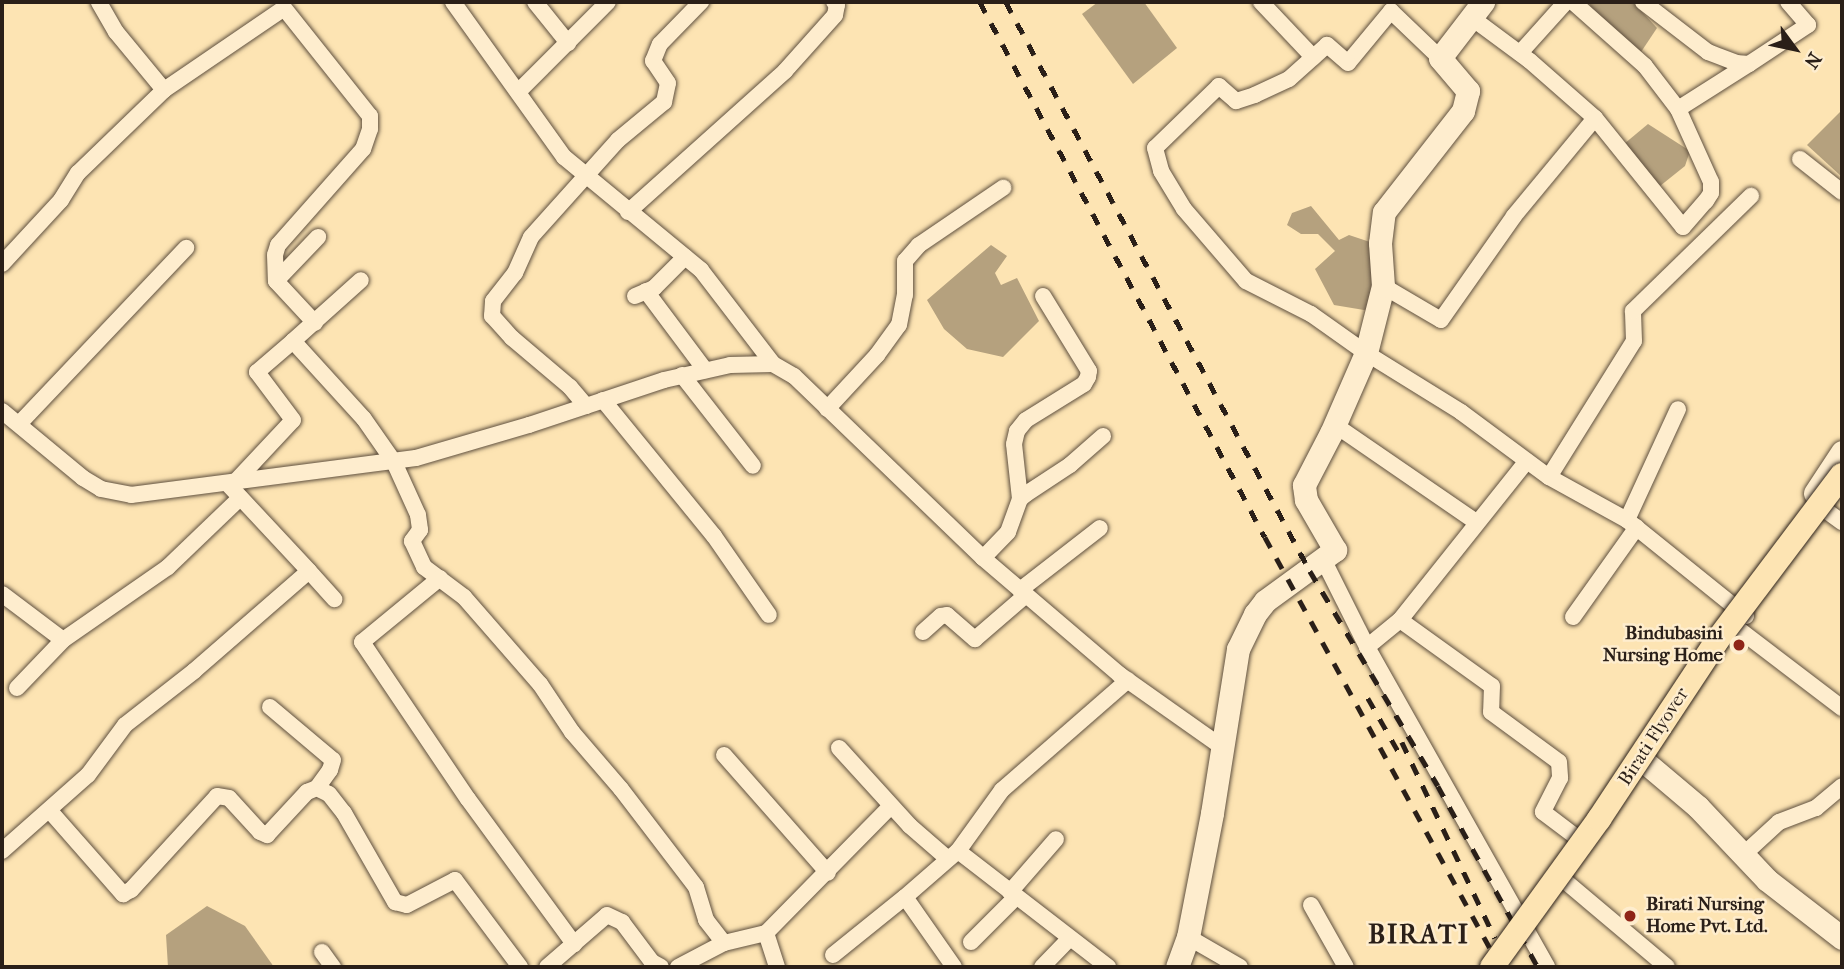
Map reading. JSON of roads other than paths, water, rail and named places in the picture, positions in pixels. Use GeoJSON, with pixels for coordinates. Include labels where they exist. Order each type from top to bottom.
{"type":"FeatureCollection","features":[{"type":"Feature","properties":{"kind":"main road","name":"Birati Flyover"},"geometry":{"type":"LineString","coordinates":[[1492,967],[1599,819],[1716,642],[1842,475]]}},
{"type":"Feature","properties":{"kind":"street"},"geometry":{"type":"LineString","coordinates":[[453,2],[564,157],[701,270],[773,364],[794,376],[983,558],[1128,680],[1222,747]]}},
{"type":"Feature","properties":{"kind":"street"},"geometry":{"type":"LineString","coordinates":[[535,2],[568,43]]}},
{"type":"Feature","properties":{"kind":"street"},"geometry":{"type":"LineString","coordinates":[[518,92],[608,2]]}},
{"type":"Feature","properties":{"kind":"street"},"geometry":{"type":"LineString","coordinates":[[586,406],[570,387],[512,338],[492,316],[493,301],[515,273],[531,237],[618,140],[664,102],[668,83],[653,61],[660,44],[701,2]]}},
{"type":"Feature","properties":{"kind":"street"},"geometry":{"type":"LineString","coordinates":[[628,212],[785,71],[835,15],[837,5],[834,2]]}},
{"type":"Feature","properties":{"kind":"street"},"geometry":{"type":"LineString","coordinates":[[1261,2],[1313,57]]}},
{"type":"Feature","properties":{"kind":"street"},"geometry":{"type":"LineString","coordinates":[[1520,53],[1566,2]]}},
{"type":"Feature","properties":{"kind":"street"},"geometry":{"type":"LineString","coordinates":[[1573,2],[1645,66],[1678,110],[1711,182],[1711,193],[1683,227]]}},
{"type":"Feature","properties":{"kind":"street"},"geometry":{"type":"LineString","coordinates":[[1643,2],[1708,52],[1735,63],[1749,64]]}},
{"type":"Feature","properties":{"kind":"street"},"geometry":{"type":"LineString","coordinates":[[1678,110],[1808,25],[1788,2]]}},
{"type":"Feature","properties":{"kind":"street"},"geometry":{"type":"LineString","coordinates":[[108,6],[116,32],[164,90]]}},
{"type":"Feature","properties":{"kind":"street"},"geometry":{"type":"LineString","coordinates":[[1177,967],[1188,937],[1238,649],[1246,630],[1265,601],[1335,550],[1306,500],[1304,485],[1335,425],[1366,353],[1383,286],[1384,269],[1380,243],[1384,212],[1463,111],[1468,91],[1440,58],[1388,6],[1348,63],[1327,45],[1289,79],[1255,95],[1236,101],[1219,86],[1155,148],[1161,171],[1184,209],[1246,281],[1311,314],[1366,353],[1461,412],[1549,477],[1632,524],[1842,708]]}},
{"type":"Feature","properties":{"kind":"street"},"geometry":{"type":"LineString","coordinates":[[2,264],[61,200],[78,173],[164,90],[284,8],[370,117],[370,130],[363,149],[278,245],[275,255],[276,281],[315,323]]}},
{"type":"Feature","properties":{"kind":"street"},"geometry":{"type":"LineString","coordinates":[[1440,58],[1478,10],[1520,53],[1595,118],[1698,245]]}},
{"type":"Feature","properties":{"kind":"street"},"geometry":{"type":"LineString","coordinates":[[1383,286],[1441,320],[1514,216],[1595,118]]}},
{"type":"Feature","properties":{"kind":"street"},"geometry":{"type":"LineString","coordinates":[[1800,159],[1842,192]]}},
{"type":"Feature","properties":{"kind":"street"},"geometry":{"type":"LineString","coordinates":[[827,408],[877,355],[899,325],[905,295],[905,261],[919,245],[1003,188]]}},
{"type":"Feature","properties":{"kind":"street"},"geometry":{"type":"LineString","coordinates":[[1549,477],[1634,341],[1633,311],[1751,196]]}},
{"type":"Feature","properties":{"kind":"street"},"geometry":{"type":"LineString","coordinates":[[276,281],[318,237]]}},
{"type":"Feature","properties":{"kind":"street"},"geometry":{"type":"LineString","coordinates":[[19,424],[186,248]]}},
{"type":"Feature","properties":{"kind":"street"},"geometry":{"type":"LineString","coordinates":[[685,257],[655,287],[640,294],[705,370]]}},
{"type":"Feature","properties":{"kind":"street"},"geometry":{"type":"LineString","coordinates":[[17,688],[63,640],[168,567],[293,419],[257,372],[361,280]]}},
{"type":"Feature","properties":{"kind":"street"},"geometry":{"type":"LineString","coordinates":[[983,558],[1009,532],[1020,499],[1014,444],[1017,431],[1026,420],[1084,384],[1088,377],[1089,371],[1043,296]]}},
{"type":"Feature","properties":{"kind":"street"},"geometry":{"type":"LineString","coordinates":[[293,341],[364,419],[394,462],[418,515],[421,530],[412,541],[424,567],[464,597],[540,684],[572,732],[621,789],[696,887],[706,920],[724,943]]}},
{"type":"Feature","properties":{"kind":"street"},"geometry":{"type":"LineString","coordinates":[[2,411],[61,463],[101,489],[131,495],[234,487],[416,458],[682,376],[730,365],[773,364]]}},
{"type":"Feature","properties":{"kind":"street"},"geometry":{"type":"LineString","coordinates":[[682,376],[753,466]]}},
{"type":"Feature","properties":{"kind":"street"},"geometry":{"type":"LineString","coordinates":[[603,400],[714,536],[769,615]]}},
{"type":"Feature","properties":{"kind":"street"},"geometry":{"type":"LineString","coordinates":[[1573,617],[1632,524],[1678,409]]}},
{"type":"Feature","properties":{"kind":"street"},"geometry":{"type":"LineString","coordinates":[[1335,425],[1476,522]]}},
{"type":"Feature","properties":{"kind":"street"},"geometry":{"type":"LineString","coordinates":[[1020,499],[1070,465],[1103,436]]}},
{"type":"Feature","properties":{"kind":"street"},"geometry":{"type":"LineString","coordinates":[[1502,967],[1565,881],[1646,762],[1842,452]]}},
{"type":"Feature","properties":{"kind":"street"},"geometry":{"type":"LineString","coordinates":[[1367,647],[1400,620],[1527,460]]}},
{"type":"Feature","properties":{"kind":"street"},"geometry":{"type":"LineString","coordinates":[[234,487],[334,599]]}},
{"type":"Feature","properties":{"kind":"street"},"geometry":{"type":"LineString","coordinates":[[1667,967],[1565,881],[1557,869],[1570,843],[1738,617],[1838,509]]}},
{"type":"Feature","properties":{"kind":"street"},"geometry":{"type":"LineString","coordinates":[[923,632],[944,615],[975,639],[1023,592],[1100,528]]}},
{"type":"Feature","properties":{"kind":"street"},"geometry":{"type":"LineString","coordinates":[[1323,559],[1367,647],[1547,967]]}},
{"type":"Feature","properties":{"kind":"street"},"geometry":{"type":"LineString","coordinates":[[2,851],[88,775],[125,725],[194,671],[309,571]]}},
{"type":"Feature","properties":{"kind":"street"},"geometry":{"type":"LineString","coordinates":[[440,579],[362,642],[468,799],[575,944]]}},
{"type":"Feature","properties":{"kind":"street"},"geometry":{"type":"LineString","coordinates":[[2,594],[63,640]]}},
{"type":"Feature","properties":{"kind":"street"},"geometry":{"type":"LineString","coordinates":[[1400,620],[1492,686],[1491,712],[1559,762],[1560,778],[1543,812],[1570,843]]}},
{"type":"Feature","properties":{"kind":"street"},"geometry":{"type":"LineString","coordinates":[[833,955],[953,855],[1002,790],[1128,680]]}},
{"type":"Feature","properties":{"kind":"street"},"geometry":{"type":"LineString","coordinates":[[50,811],[123,894],[131,890],[217,796],[225,795],[267,835],[307,792],[317,788],[330,770],[333,760],[270,707]]}},
{"type":"Feature","properties":{"kind":"street"},"geometry":{"type":"LineString","coordinates":[[839,748],[891,806],[953,855],[1013,895],[1108,967]]}},
{"type":"Feature","properties":{"kind":"street"},"geometry":{"type":"LineString","coordinates":[[724,755],[828,873]]}},
{"type":"Feature","properties":{"kind":"street"},"geometry":{"type":"LineString","coordinates":[[1646,762],[1676,786],[1767,880],[1842,938]]}},
{"type":"Feature","properties":{"kind":"street"},"geometry":{"type":"LineString","coordinates":[[1743,855],[1779,822],[1816,808],[1842,786]]}},
{"type":"Feature","properties":{"kind":"street"},"geometry":{"type":"LineString","coordinates":[[317,788],[329,794],[344,813],[395,902],[407,905],[455,880],[520,967]]}},
{"type":"Feature","properties":{"kind":"street"},"geometry":{"type":"LineString","coordinates":[[678,967],[724,943],[766,933],[891,806]]}},
{"type":"Feature","properties":{"kind":"street"},"geometry":{"type":"LineString","coordinates":[[971,942],[1013,895],[1056,839]]}},
{"type":"Feature","properties":{"kind":"street"},"geometry":{"type":"LineString","coordinates":[[905,897],[954,967]]}},
{"type":"Feature","properties":{"kind":"street"},"geometry":{"type":"LineString","coordinates":[[1311,905],[1346,967]]}},
{"type":"Feature","properties":{"kind":"street"},"geometry":{"type":"LineString","coordinates":[[547,967],[607,915],[622,922],[652,962],[661,967]]}},
{"type":"Feature","properties":{"kind":"street"},"geometry":{"type":"LineString","coordinates":[[766,933],[777,967]]}},
{"type":"Feature","properties":{"kind":"street"},"geometry":{"type":"LineString","coordinates":[[1188,937],[1237,967]]}},
{"type":"Feature","properties":{"kind":"street"},"geometry":{"type":"LineString","coordinates":[[1042,967],[1070,938]]}},
{"type":"Feature","properties":{"kind":"street"},"geometry":{"type":"LineString","coordinates":[[322,952],[333,967]]}},
{"type":"Feature","properties":{"kind":"railway"},"geometry":{"type":"LineString","coordinates":[[980,2],[1265,537],[1500,967]]}},
{"type":"Feature","properties":{"kind":"railway"},"geometry":{"type":"LineString","coordinates":[[1006,2],[1310,571],[1438,786],[1538,967]]}},
{"type":"Feature","properties":{"kind":"railway"},"geometry":{"type":"LineString","coordinates":[[1368,698],[1401,756]]}},
{"type":"Feature","properties":{"kind":"railway"},"geometry":{"type":"LineString","coordinates":[[1402,742],[1495,938]]}},
{"type":"Feature","properties":{"kind":"place","name":"Bindubasini Nursing Home"},"geometry":{"type":"Point","coordinates":[1739,645]}},
{"type":"Feature","properties":{"kind":"place","name":"Birati Nursing Home Pvt. Ltd."},"geometry":{"type":"Point","coordinates":[1630,916]}},
{"type":"Feature","properties":{"kind":"district","name":"BIRATI"},"geometry":{"type":"Point","coordinates":[1419,935]}}]}
